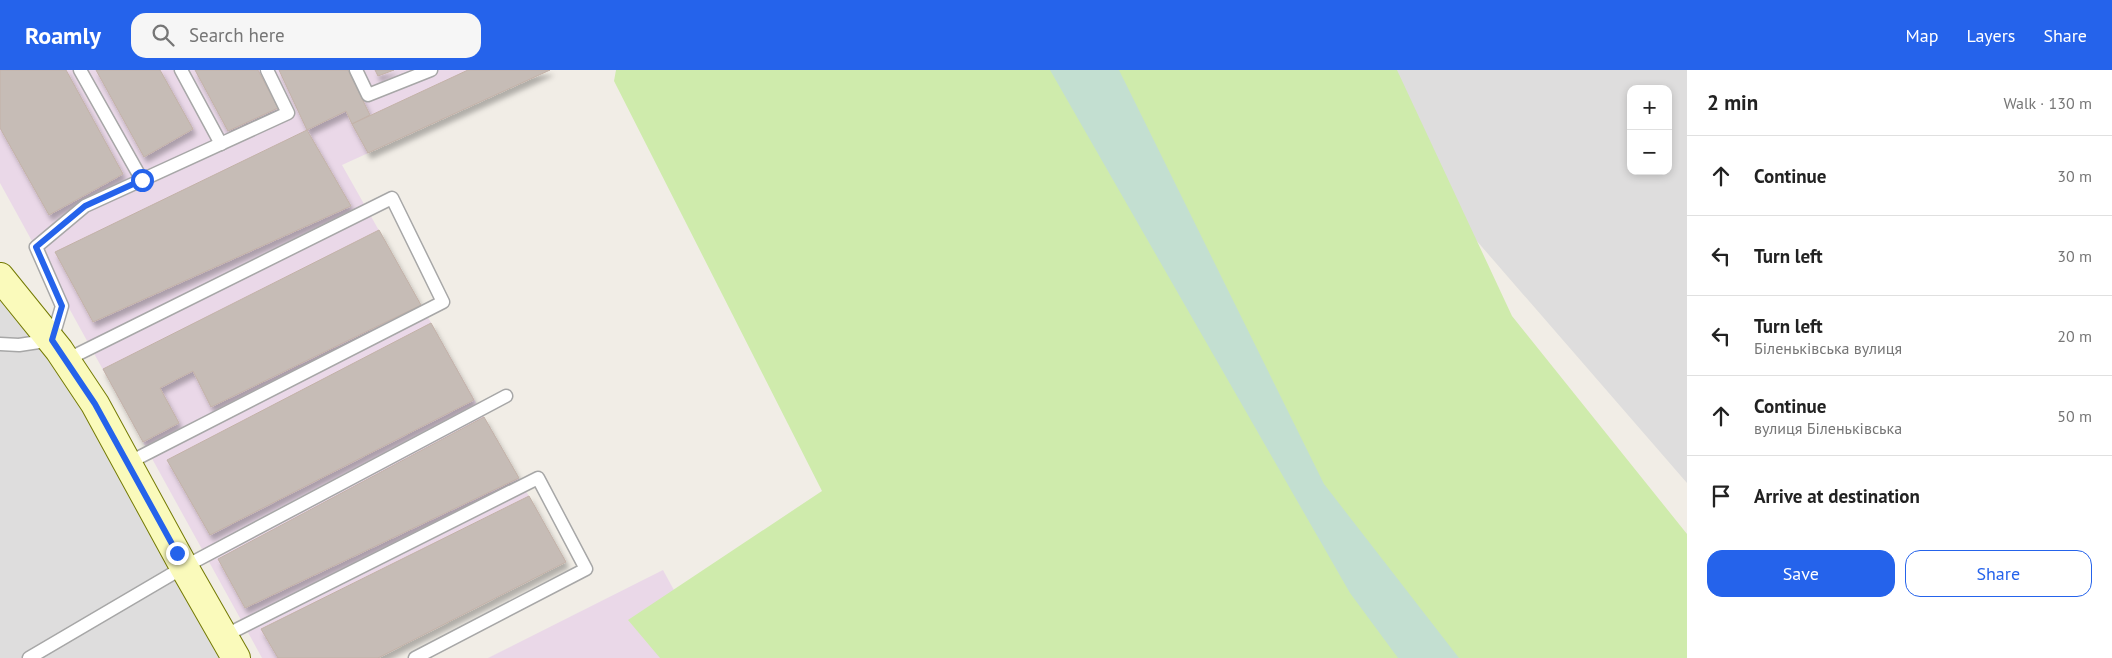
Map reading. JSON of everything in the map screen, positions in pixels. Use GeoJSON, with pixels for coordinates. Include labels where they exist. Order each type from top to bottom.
{"type":"FeatureCollection","features":[{"type":"Feature","properties":{"kind":"street"},"geometry":{"type":"LineString","coordinates":[[0,277],[59,350],[95,404],[230,647]]}},
{"type":"Feature","properties":{"kind":"lane"},"geometry":{"type":"LineString","coordinates":[[80,70],[142,180]]}},
{"type":"Feature","properties":{"kind":"lane"},"geometry":{"type":"LineString","coordinates":[[181,70],[221,144]]}},
{"type":"Feature","properties":{"kind":"lane"},"geometry":{"type":"LineString","coordinates":[[59,350],[62,306],[36,247],[85,206],[288,113],[268,70]]}},
{"type":"Feature","properties":{"kind":"lane"},"geometry":{"type":"LineString","coordinates":[[356,70],[368,96],[431,70]]}},
{"type":"Feature","properties":{"kind":"lane"},"geometry":{"type":"LineString","coordinates":[[0,344],[59,350],[392,198],[443,302],[128,463]]}},
{"type":"Feature","properties":{"kind":"lane"},"geometry":{"type":"LineString","coordinates":[[29,658],[184,567],[506,396]]}},
{"type":"Feature","properties":{"kind":"lane"},"geometry":{"type":"LineString","coordinates":[[230,647],[538,478],[586,569],[414,658]]}},
{"type":"Feature","properties":{"kind":"shaded area"},"geometry":{"type":"Polygon","coordinates":[[[0,70],[550,70],[342,165],[566,562],[378,658],[262,658],[0,183],[0,70]]]}},
{"type":"Feature","properties":{"kind":"shaded area"},"geometry":{"type":"Polygon","coordinates":[[[1341,70],[1687,70],[1687,483],[1350,95],[1341,70]]]}},
{"type":"Feature","properties":{"kind":"shaded area"},"geometry":{"type":"Polygon","coordinates":[[[0,297],[88,410],[221,658],[0,658],[0,297]]]}},
{"type":"Feature","properties":{"kind":"shaded area"},"geometry":{"type":"Polygon","coordinates":[[[663,570],[711,658],[488,658],[663,570]]]}},
{"type":"Feature","properties":{"kind":"green space"},"geometry":{"type":"Polygon","coordinates":[[[616,70],[1397,70],[1512,316],[1687,534],[1687,658],[660,658],[628,620],[822,491],[614,81],[616,70]]]}},
{"type":"Feature","properties":{"kind":"green space"},"geometry":{"type":"Polygon","coordinates":[[[1050,70],[1119,70],[1324,484],[1459,658],[1398,658],[1350,593],[1050,70]]]}},
{"type":"Feature","properties":{"kind":"building"},"geometry":{"type":"Polygon","coordinates":[[[0,70],[66,70],[123,174],[49,215],[0,128],[0,70]]]}},
{"type":"Feature","properties":{"kind":"building"},"geometry":{"type":"Polygon","coordinates":[[[96,70],[160,70],[193,129],[144,157],[96,70]]]}},
{"type":"Feature","properties":{"kind":"building"},"geometry":{"type":"Polygon","coordinates":[[[195,70],[258,70],[278,108],[228,131],[195,70]]]}},
{"type":"Feature","properties":{"kind":"building"},"geometry":{"type":"Polygon","coordinates":[[[279,70],[348,70],[370,115],[352,124],[346,111],[307,130],[279,70]]]}},
{"type":"Feature","properties":{"kind":"building"},"geometry":{"type":"Polygon","coordinates":[[[375,70],[394,70],[378,76],[375,70]]]}},
{"type":"Feature","properties":{"kind":"building"},"geometry":{"type":"Polygon","coordinates":[[[468,70],[550,70],[368,153],[352,124],[468,70]]]}},
{"type":"Feature","properties":{"kind":"building"},"geometry":{"type":"Polygon","coordinates":[[[307,130],[351,206],[93,322],[55,252],[307,130]]]}},
{"type":"Feature","properties":{"kind":"building"},"geometry":{"type":"Polygon","coordinates":[[[379,230],[421,305],[211,407],[193,371],[160,388],[179,423],[143,442],[103,369],[379,230]]]}},
{"type":"Feature","properties":{"kind":"building"},"geometry":{"type":"Polygon","coordinates":[[[431,323],[474,400],[210,535],[167,460],[431,323]]]}},
{"type":"Feature","properties":{"kind":"building"},"geometry":{"type":"Polygon","coordinates":[[[484,417],[519,478],[245,608],[218,559],[484,417]]]}},
{"type":"Feature","properties":{"kind":"building"},"geometry":{"type":"Polygon","coordinates":[[[529,496],[566,562],[378,658],[278,658],[261,629],[529,496]]]}},
{"type":"Feature","properties":{"kind":"route"},"geometry":{"type":"LineString","coordinates":[[142,180],[85,206],[36,247],[62,306],[52,340],[95,404],[177,553]]}}]}
